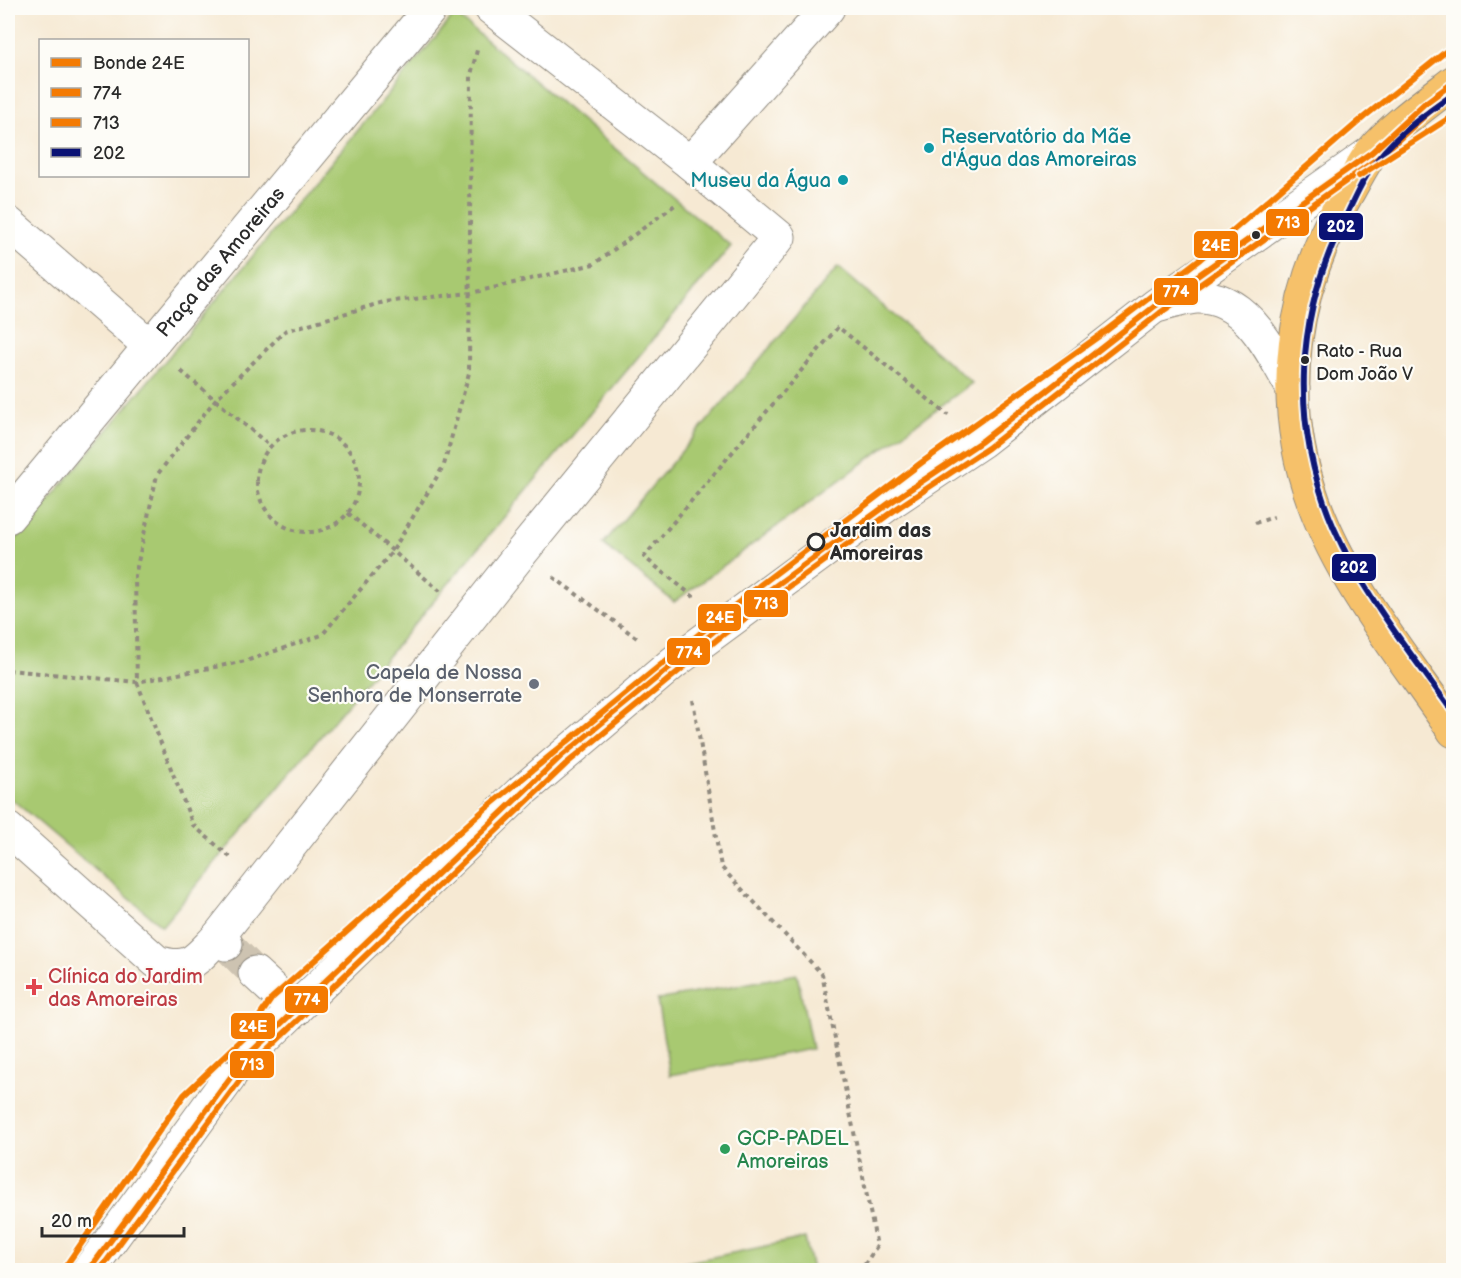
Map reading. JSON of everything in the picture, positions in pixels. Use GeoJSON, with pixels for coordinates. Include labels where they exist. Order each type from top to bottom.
{"type":"FeatureCollection","features":[{"type":"Feature","properties":{"kind":"main road"},"geometry":{"type":"LineString","coordinates":[[1454,82],[1371,152],[1335,213],[1303,293],[1296,332],[1293,389],[1298,442],[1305,475],[1321,519],[1358,590],[1454,731]]}},
{"type":"Feature","properties":{"kind":"street","name":"Praça das Amoreiras"},"geometry":{"type":"LineString","coordinates":[[8,517],[431,8]]}},
{"type":"Feature","properties":{"kind":"street"},"geometry":{"type":"LineString","coordinates":[[8,829],[157,962],[175,967],[190,964],[222,940],[260,883],[471,616],[779,237],[702,173],[491,8]]}},
{"type":"Feature","properties":{"kind":"street"},"geometry":{"type":"LineString","coordinates":[[702,173],[828,8]]}},
{"type":"Feature","properties":{"kind":"street"},"geometry":{"type":"LineString","coordinates":[[257,1046],[522,791],[673,663],[891,502],[982,441],[1155,306],[1371,152]]}},
{"type":"Feature","properties":{"kind":"street"},"geometry":{"type":"LineString","coordinates":[[8,223],[150,346]]}},
{"type":"Feature","properties":{"kind":"street"},"geometry":{"type":"LineString","coordinates":[[1155,306],[1198,297],[1222,302],[1238,311],[1254,325],[1293,389]]}},
{"type":"Feature","properties":{"kind":"street"},"geometry":{"type":"LineString","coordinates":[[255,973],[295,1010]]}},
{"type":"Feature","properties":{"kind":"street"},"geometry":{"type":"LineString","coordinates":[[89,1270],[229,1078]]}},
{"type":"Feature","properties":{"kind":"path"},"geometry":{"type":"LineString","coordinates":[[8,669],[137,682],[246,662],[322,635],[392,552],[444,465],[469,373],[471,75],[479,42]]}},
{"type":"Feature","properties":{"kind":"path"},"geometry":{"type":"LineString","coordinates":[[260,883],[193,825],[137,682],[135,576],[157,475],[215,400],[285,331],[384,302],[471,293],[594,264],[660,213],[702,173]]}},
{"type":"Feature","properties":{"kind":"path"},"geometry":{"type":"LineString","coordinates":[[702,603],[644,557],[838,327],[946,413]]}},
{"type":"Feature","properties":{"kind":"path"},"geometry":{"type":"LineString","coordinates":[[150,346],[270,446]]}},
{"type":"Feature","properties":{"kind":"path"},"geometry":{"type":"LineString","coordinates":[[306,429],[326,433],[343,442],[355,460],[360,479],[356,500],[348,513],[323,531],[297,532],[274,520],[262,503],[257,484],[260,464],[270,446],[286,435],[306,429]]}},
{"type":"Feature","properties":{"kind":"path"},"geometry":{"type":"LineString","coordinates":[[348,513],[471,616]]}},
{"type":"Feature","properties":{"kind":"path"},"geometry":{"type":"LineString","coordinates":[[521,554],[639,640]]}},
{"type":"Feature","properties":{"kind":"path"},"geometry":{"type":"LineString","coordinates":[[692,692],[721,867],[822,974],[877,1246],[861,1270]]}},
{"type":"Feature","properties":{"kind":"green space"},"geometry":{"type":"Polygon","coordinates":[[[455,14],[731,246],[162,926],[8,796],[8,549],[455,14]]]}},
{"type":"Feature","properties":{"kind":"green space"},"geometry":{"type":"Polygon","coordinates":[[[838,267],[972,383],[674,602],[603,544],[838,267]]]}},
{"type":"Feature","properties":{"kind":"green space"},"geometry":{"type":"Polygon","coordinates":[[[797,974],[812,1049],[670,1075],[657,1000],[797,974]]]}},
{"type":"Feature","properties":{"kind":"green space"},"geometry":{"type":"Polygon","coordinates":[[[805,1238],[812,1270],[665,1270],[664,1267],[805,1238]]]}},
{"type":"Feature","properties":{"kind":"tunnel"},"geometry":{"type":"LineString","coordinates":[[226,944],[255,973]]}},
{"type":"Feature","properties":{"kind":"tunnel"},"geometry":{"type":"LineString","coordinates":[[229,1078],[257,1046]]}},
{"type":"Feature","properties":{"kind":"tram line","name":"24E"},"geometry":{"type":"LineString","coordinates":[[63,1270],[184,1095],[247,1035],[272,998],[484,810],[759,586],[921,463],[1099,336],[1200,259],[1364,117],[1454,45]]}},
{"type":"Feature","properties":{"kind":"tram line","name":"24E"},"geometry":{"type":"LineString","coordinates":[[1359,176],[1454,115]]}},
{"type":"Feature","properties":{"kind":"transit line","name":"774"},"geometry":{"type":"LineString","coordinates":[[89,1270],[244,1059],[560,757],[720,626],[891,502],[982,441],[1155,306],[1372,152],[1424,104],[1454,82]]}},
{"type":"Feature","properties":{"kind":"transit line","name":"713"},"geometry":{"type":"LineString","coordinates":[[100,1270],[251,1065],[566,764],[725,633],[896,509],[988,448],[1160,313],[1377,159],[1430,111],[1454,94]]}},
{"type":"Feature","properties":{"kind":"transit line","name":"202"},"geometry":{"type":"LineString","coordinates":[[1454,94],[1404,132],[1373,165],[1361,185],[1330,252],[1317,290],[1308,329],[1304,369],[1305,409],[1310,449],[1320,489],[1334,528],[1359,577],[1454,714]]}},
{"type":"Feature","properties":{"kind":"place","name":"Reservatório da Mãe d'Água das Amoreiras"},"geometry":{"type":"Point","coordinates":[929,148]}},
{"type":"Feature","properties":{"kind":"place","name":"Museu da Água"},"geometry":{"type":"Point","coordinates":[843,180]}},
{"type":"Feature","properties":{"kind":"place","name":"Rato - Rua Dom João V"},"geometry":{"type":"Point","coordinates":[1305,360]}},
{"type":"Feature","properties":{"kind":"place","name":"Jardim das Amoreiras"},"geometry":{"type":"Point","coordinates":[816,542]}},
{"type":"Feature","properties":{"kind":"place","name":"Capela de Nossa Senhora de Monserrate"},"geometry":{"type":"Point","coordinates":[534,684]}},
{"type":"Feature","properties":{"kind":"place","name":"Clínica do Jardim das Amoreiras"},"geometry":{"type":"Point","coordinates":[34,987]}},
{"type":"Feature","properties":{"kind":"place","name":"GCP-PADEL Amoreiras"},"geometry":{"type":"Point","coordinates":[725,1149]}}]}
